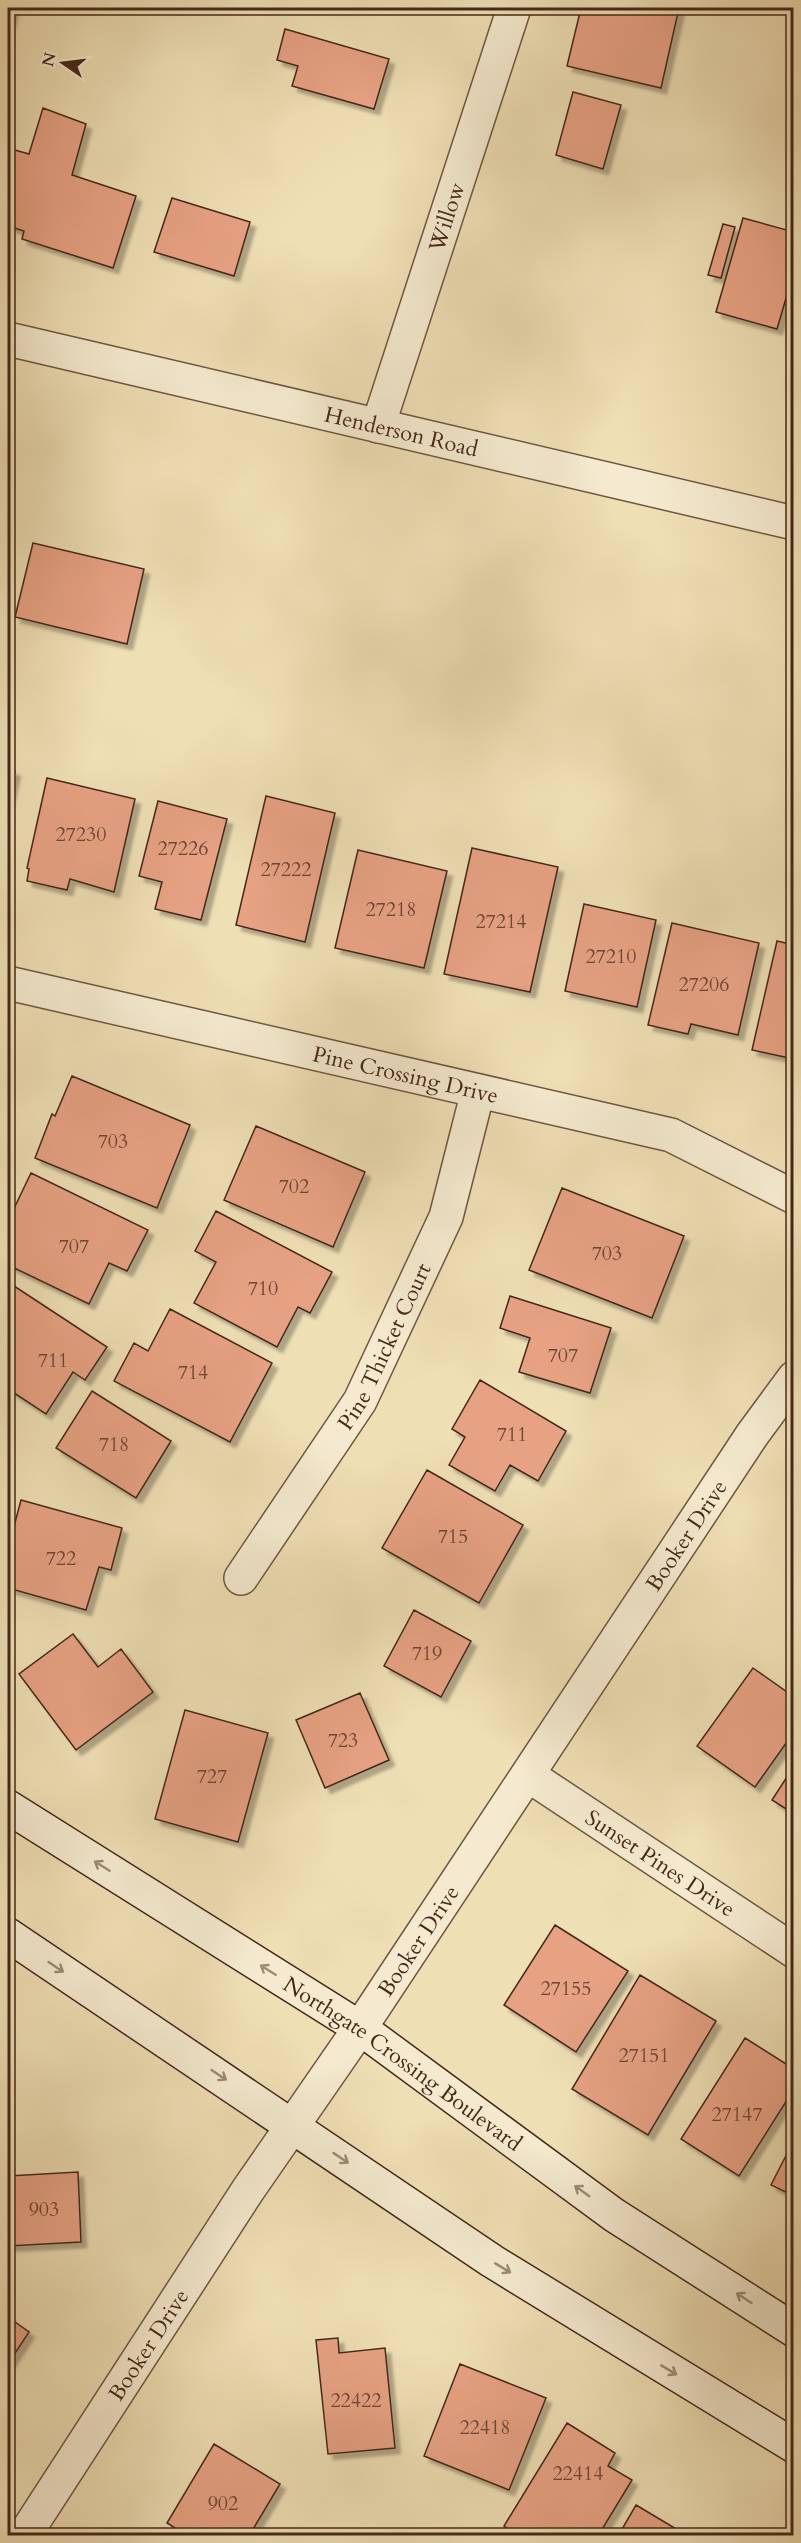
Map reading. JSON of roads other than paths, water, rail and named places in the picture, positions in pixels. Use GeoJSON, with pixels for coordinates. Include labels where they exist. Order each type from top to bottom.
{"type":"FeatureCollection","features":[{"type":"Feature","properties":{"kind":"street","name":"Willow"},"geometry":{"type":"LineString","coordinates":[[378,426],[514,8]]}},
{"type":"Feature","properties":{"kind":"street","name":"Henderson Road"},"geometry":{"type":"LineString","coordinates":[[8,339],[794,523]]}},
{"type":"Feature","properties":{"kind":"street","name":"Pine Crossing Drive"},"geometry":{"type":"LineString","coordinates":[[8,983],[672,1135],[794,1197]]}},
{"type":"Feature","properties":{"kind":"street","name":"Pine Thicket Court"},"geometry":{"type":"LineString","coordinates":[[241,1578],[360,1401],[446,1217],[478,1091]]}},
{"type":"Feature","properties":{"kind":"street","name":"Booker Drive"},"geometry":{"type":"LineString","coordinates":[[24,2535],[242,2200],[360,2028],[752,1435],[794,1378]]}},
{"type":"Feature","properties":{"kind":"street","name":"Sunset Pines Drive"},"geometry":{"type":"LineString","coordinates":[[528,1775],[794,1951]]}},
{"type":"Feature","properties":{"kind":"street","name":"Northgate Crossing Boulevard"},"geometry":{"type":"LineString","coordinates":[[8,1807],[360,2028],[614,2214],[794,2330]]}},
{"type":"Feature","properties":{"kind":"street"},"geometry":{"type":"LineString","coordinates":[[8,1935],[492,2261],[794,2445]]}}]}
